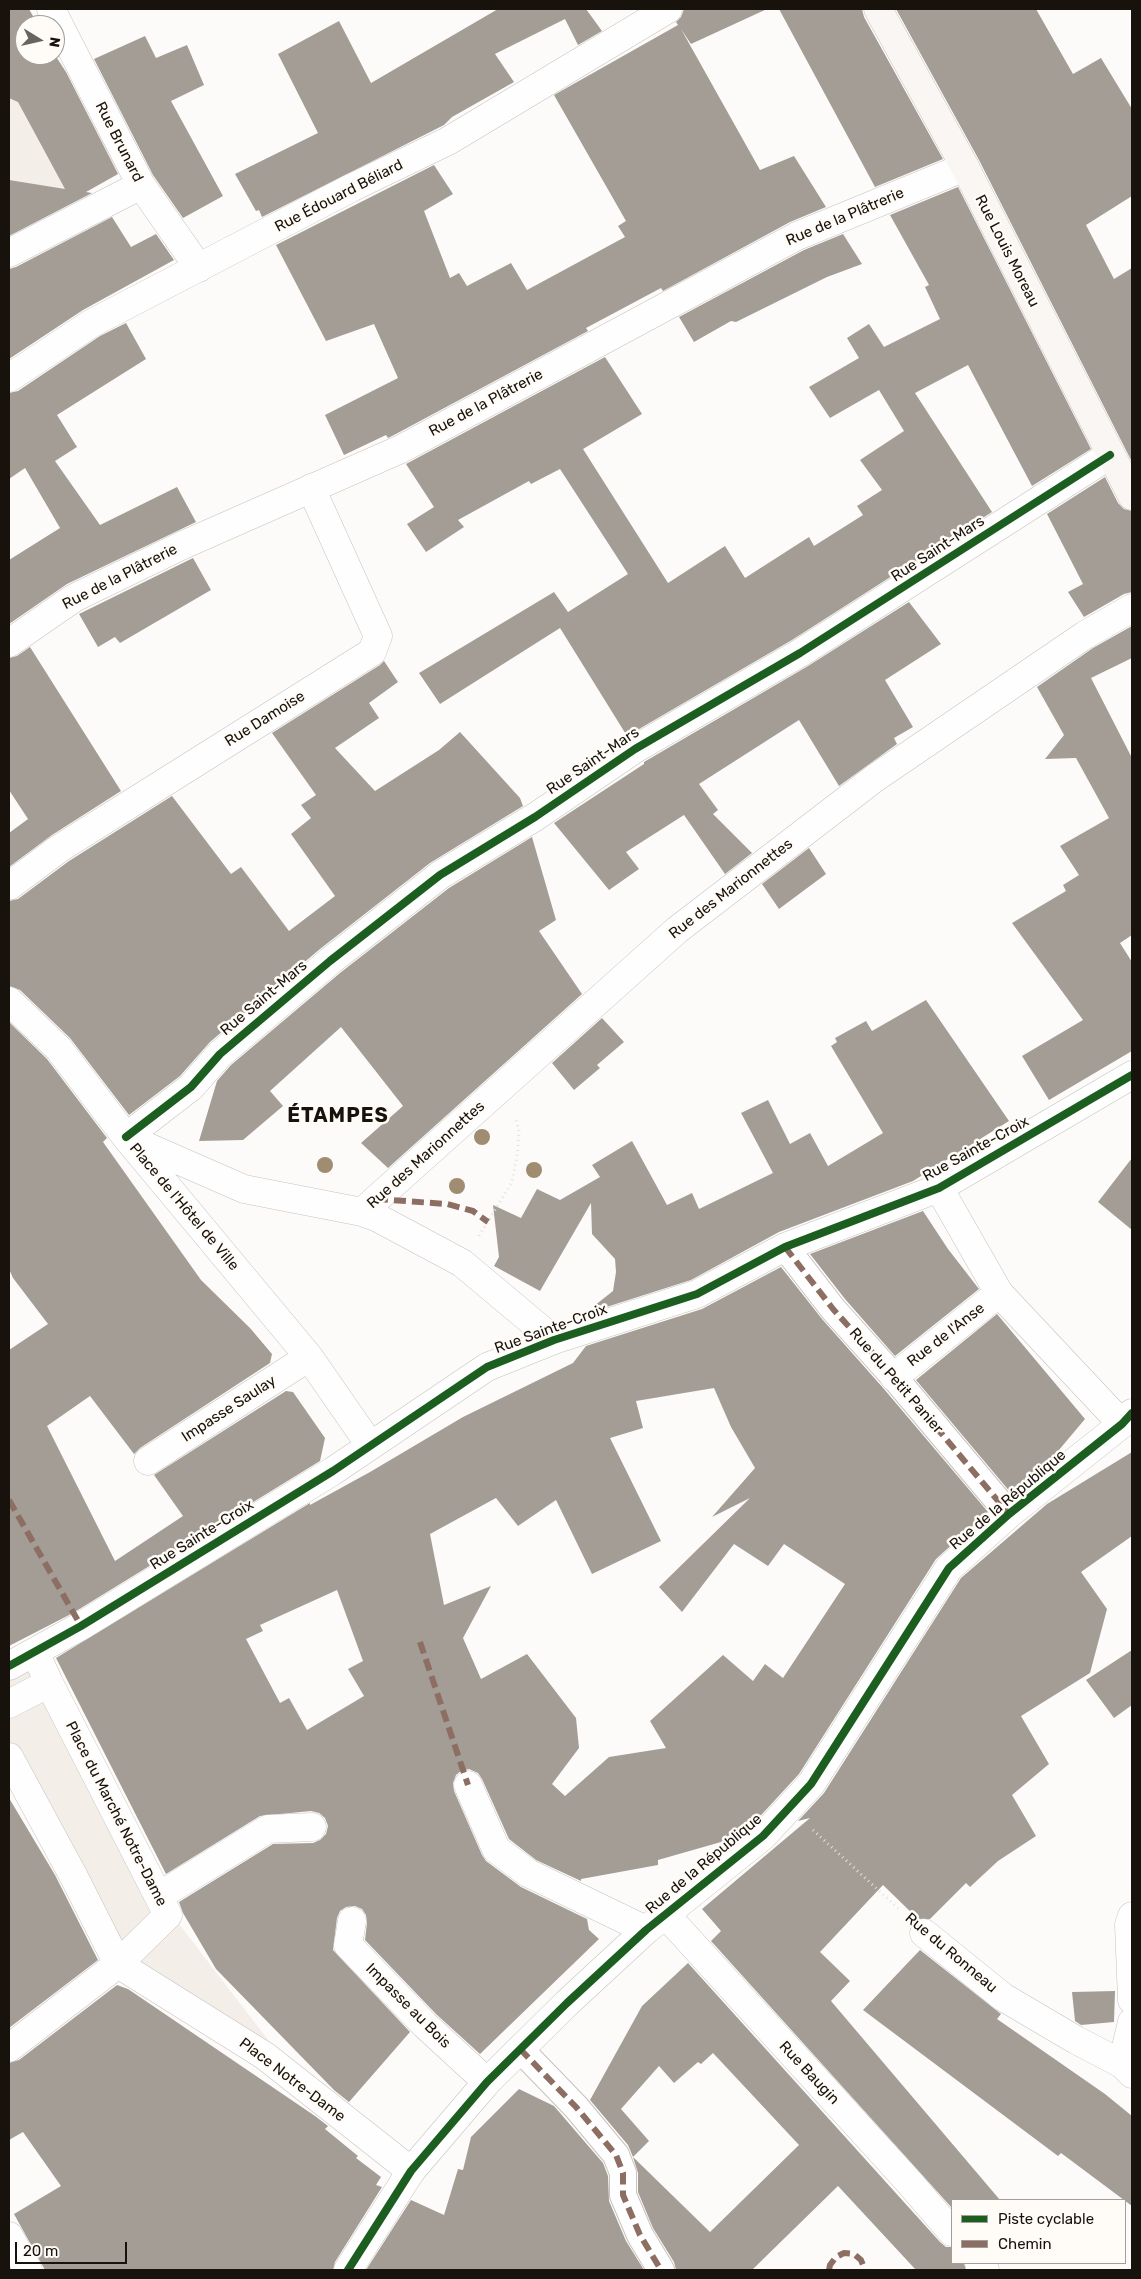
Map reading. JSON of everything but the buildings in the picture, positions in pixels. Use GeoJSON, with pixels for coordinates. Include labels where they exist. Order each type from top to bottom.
{"type":"FeatureCollection","features":[{"type":"Feature","properties":{"kind":"main road","name":"Rue Louis Moreau"},"geometry":{"type":"LineString","coordinates":[[878,9],[965,167],[1132,496]]}},
{"type":"Feature","properties":{"kind":"street","name":"Rue Brunard"},"geometry":{"type":"LineString","coordinates":[[51,9],[141,185],[199,268]]}},
{"type":"Feature","properties":{"kind":"street","name":"Rue Édouard Béliard"},"geometry":{"type":"LineString","coordinates":[[9,378],[92,323],[353,187],[448,141],[668,9]]}},
{"type":"Feature","properties":{"kind":"street","name":"Rue de la Plâtrerie"},"geometry":{"type":"LineString","coordinates":[[9,643],[74,598],[183,545],[401,449],[797,236],[965,167]]}},
{"type":"Feature","properties":{"kind":"street"},"geometry":{"type":"LineString","coordinates":[[9,253],[141,185]]}},
{"type":"Feature","properties":{"kind":"street","name":"Rue Saint-Mars"},"geometry":{"type":"LineString","coordinates":[[126,1137],[190,1087],[220,1054],[330,961],[440,875],[535,817],[635,749],[800,654],[1110,455]]}},
{"type":"Feature","properties":{"kind":"street","name":"Rue Damoise"},"geometry":{"type":"LineString","coordinates":[[9,886],[76,837],[372,652],[378,636],[311,488]]}},
{"type":"Feature","properties":{"kind":"street","name":"Rue des Marionnettes"},"geometry":{"type":"LineString","coordinates":[[362,1212],[677,930],[875,778],[1085,634],[1132,608]]}},
{"type":"Feature","properties":{"kind":"street"},"geometry":{"type":"LineString","coordinates":[[9,1001],[58,1049],[126,1137]]}},
{"type":"Feature","properties":{"kind":"street","name":"Rue Sainte-Croix"},"geometry":{"type":"LineString","coordinates":[[9,1666],[325,1476],[487,1367],[554,1340],[697,1294],[785,1248],[939,1188],[1132,1075]]}},
{"type":"Feature","properties":{"kind":"street","name":"Place de l'Hôtel de Ville"},"geometry":{"type":"LineString","coordinates":[[126,1137],[244,1188],[362,1212],[376,1217],[462,1263],[554,1340]]}},
{"type":"Feature","properties":{"kind":"street","name":"Place de l'Hôtel de Ville"},"geometry":{"type":"LineString","coordinates":[[126,1137],[309,1357],[370,1445]]}},
{"type":"Feature","properties":{"kind":"street"},"geometry":{"type":"LineString","coordinates":[[939,1188],[999,1294],[1127,1418]]}},
{"type":"Feature","properties":{"kind":"street","name":"Rue du Petit Panier"},"geometry":{"type":"LineString","coordinates":[[785,1248],[833,1309],[894,1377],[1009,1514]]}},
{"type":"Feature","properties":{"kind":"street","name":"Rue de l'Anse"},"geometry":{"type":"LineString","coordinates":[[894,1377],[999,1294]]}},
{"type":"Feature","properties":{"kind":"street","name":"Impasse Saulay"},"geometry":{"type":"LineString","coordinates":[[148,1462],[309,1357]]}},
{"type":"Feature","properties":{"kind":"street","name":"Rue de la République"},"geometry":{"type":"LineString","coordinates":[[348,2270],[411,2171],[487,2082],[655,1922],[763,1836],[810,1784],[949,1568],[1009,1514],[1127,1418]]}},
{"type":"Feature","properties":{"kind":"street","name":"Place du Marché Notre-Dame"},"geometry":{"type":"LineString","coordinates":[[35,1652],[168,1915],[118,1964]]}},
{"type":"Feature","properties":{"kind":"street"},"geometry":{"type":"LineString","coordinates":[[9,1704],[49,1683]]}},
{"type":"Feature","properties":{"kind":"street"},"geometry":{"type":"LineString","coordinates":[[9,1757],[118,1964],[9,2048]]}},
{"type":"Feature","properties":{"kind":"street"},"geometry":{"type":"LineString","coordinates":[[468,1785],[496,1849],[528,1874],[655,1922]]}},
{"type":"Feature","properties":{"kind":"street"},"geometry":{"type":"LineString","coordinates":[[159,1896],[268,1829],[312,1827]]}},
{"type":"Feature","properties":{"kind":"street"},"geometry":{"type":"LineString","coordinates":[[1132,1916],[1129,1925],[1132,2000]]}},
{"type":"Feature","properties":{"kind":"street","name":"Impasse au Bois"},"geometry":{"type":"LineString","coordinates":[[352,1921],[348,1945],[425,2024],[487,2082]]}},
{"type":"Feature","properties":{"kind":"street","name":"Rue Baugin"},"geometry":{"type":"LineString","coordinates":[[655,1922],[909,2182],[951,2231]]}},
{"type":"Feature","properties":{"kind":"street","name":"Rue du Ronneau"},"geometry":{"type":"LineString","coordinates":[[924,1933],[1003,1997],[1127,2069]]}},
{"type":"Feature","properties":{"kind":"street","name":"Place Notre-Dame"},"geometry":{"type":"LineString","coordinates":[[118,1964],[265,2056],[411,2171]]}},
{"type":"Feature","properties":{"kind":"street"},"geometry":{"type":"LineString","coordinates":[[1127,2069],[1132,2022]]}},
{"type":"Feature","properties":{"kind":"street"},"geometry":{"type":"LineString","coordinates":[[520,2049],[576,2108],[616,2155],[624,2173],[623,2195],[640,2235],[661,2270]]}},
{"type":"Feature","properties":{"kind":"street"},"geometry":{"type":"LineString","coordinates":[[9,2236],[28,2270]]}},
{"type":"Feature","properties":{"kind":"path"},"geometry":{"type":"LineString","coordinates":[[462,1263],[512,1182],[519,1131],[512,1108],[500,1088]]}},
{"type":"Feature","properties":{"kind":"shaded area"},"geometry":{"type":"Polygon","coordinates":[[[9,9],[29,9],[32,15],[15,15],[15,65],[61,65],[120,173],[9,235],[9,9]]]}},
{"type":"Feature","properties":{"kind":"shaded area"},"geometry":{"type":"Polygon","coordinates":[[[48,1655],[176,1920],[279,2054],[107,1960],[9,1772],[9,1678],[48,1655]]]}},
{"type":"Feature","properties":{"kind":"marked path"},"geometry":{"type":"LineString","coordinates":[[376,1199],[447,1204],[473,1211],[488,1222]]}},
{"type":"Feature","properties":{"kind":"marked path"},"geometry":{"type":"LineString","coordinates":[[785,1247],[833,1309],[894,1377],[1009,1514]]}},
{"type":"Feature","properties":{"kind":"marked path"},"geometry":{"type":"LineString","coordinates":[[9,1500],[81,1626]]}},
{"type":"Feature","properties":{"kind":"marked path"},"geometry":{"type":"LineString","coordinates":[[420,1642],[468,1785]]}},
{"type":"Feature","properties":{"kind":"marked path"},"geometry":{"type":"LineString","coordinates":[[520,2049],[576,2107],[616,2155],[623,2173],[623,2195],[640,2235],[661,2270]]}},
{"type":"Feature","properties":{"kind":"marked path"},"geometry":{"type":"LineString","coordinates":[[829,2270],[836,2257],[844,2253],[854,2254],[861,2260],[865,2270]]}},
{"type":"Feature","properties":{"kind":"cycle path"},"geometry":{"type":"LineString","coordinates":[[126,1137],[191,1087],[220,1054],[330,961],[440,875],[535,817],[635,749],[800,653],[1110,455]]}},
{"type":"Feature","properties":{"kind":"cycle path"},"geometry":{"type":"LineString","coordinates":[[9,1666],[81,1626],[333,1471],[487,1367],[554,1340],[697,1294],[785,1247],[939,1188],[1132,1075]]}},
{"type":"Feature","properties":{"kind":"cycle path"},"geometry":{"type":"LineString","coordinates":[[348,2270],[411,2171],[487,2082],[567,2003],[646,1930],[763,1836],[811,1784],[949,1568],[1009,1514],[1122,1424],[1132,1413]]}},
{"type":"Feature","properties":{"kind":"district","name":"ÉTAMPES"},"geometry":{"type":"Point","coordinates":[338,1116]}}]}
